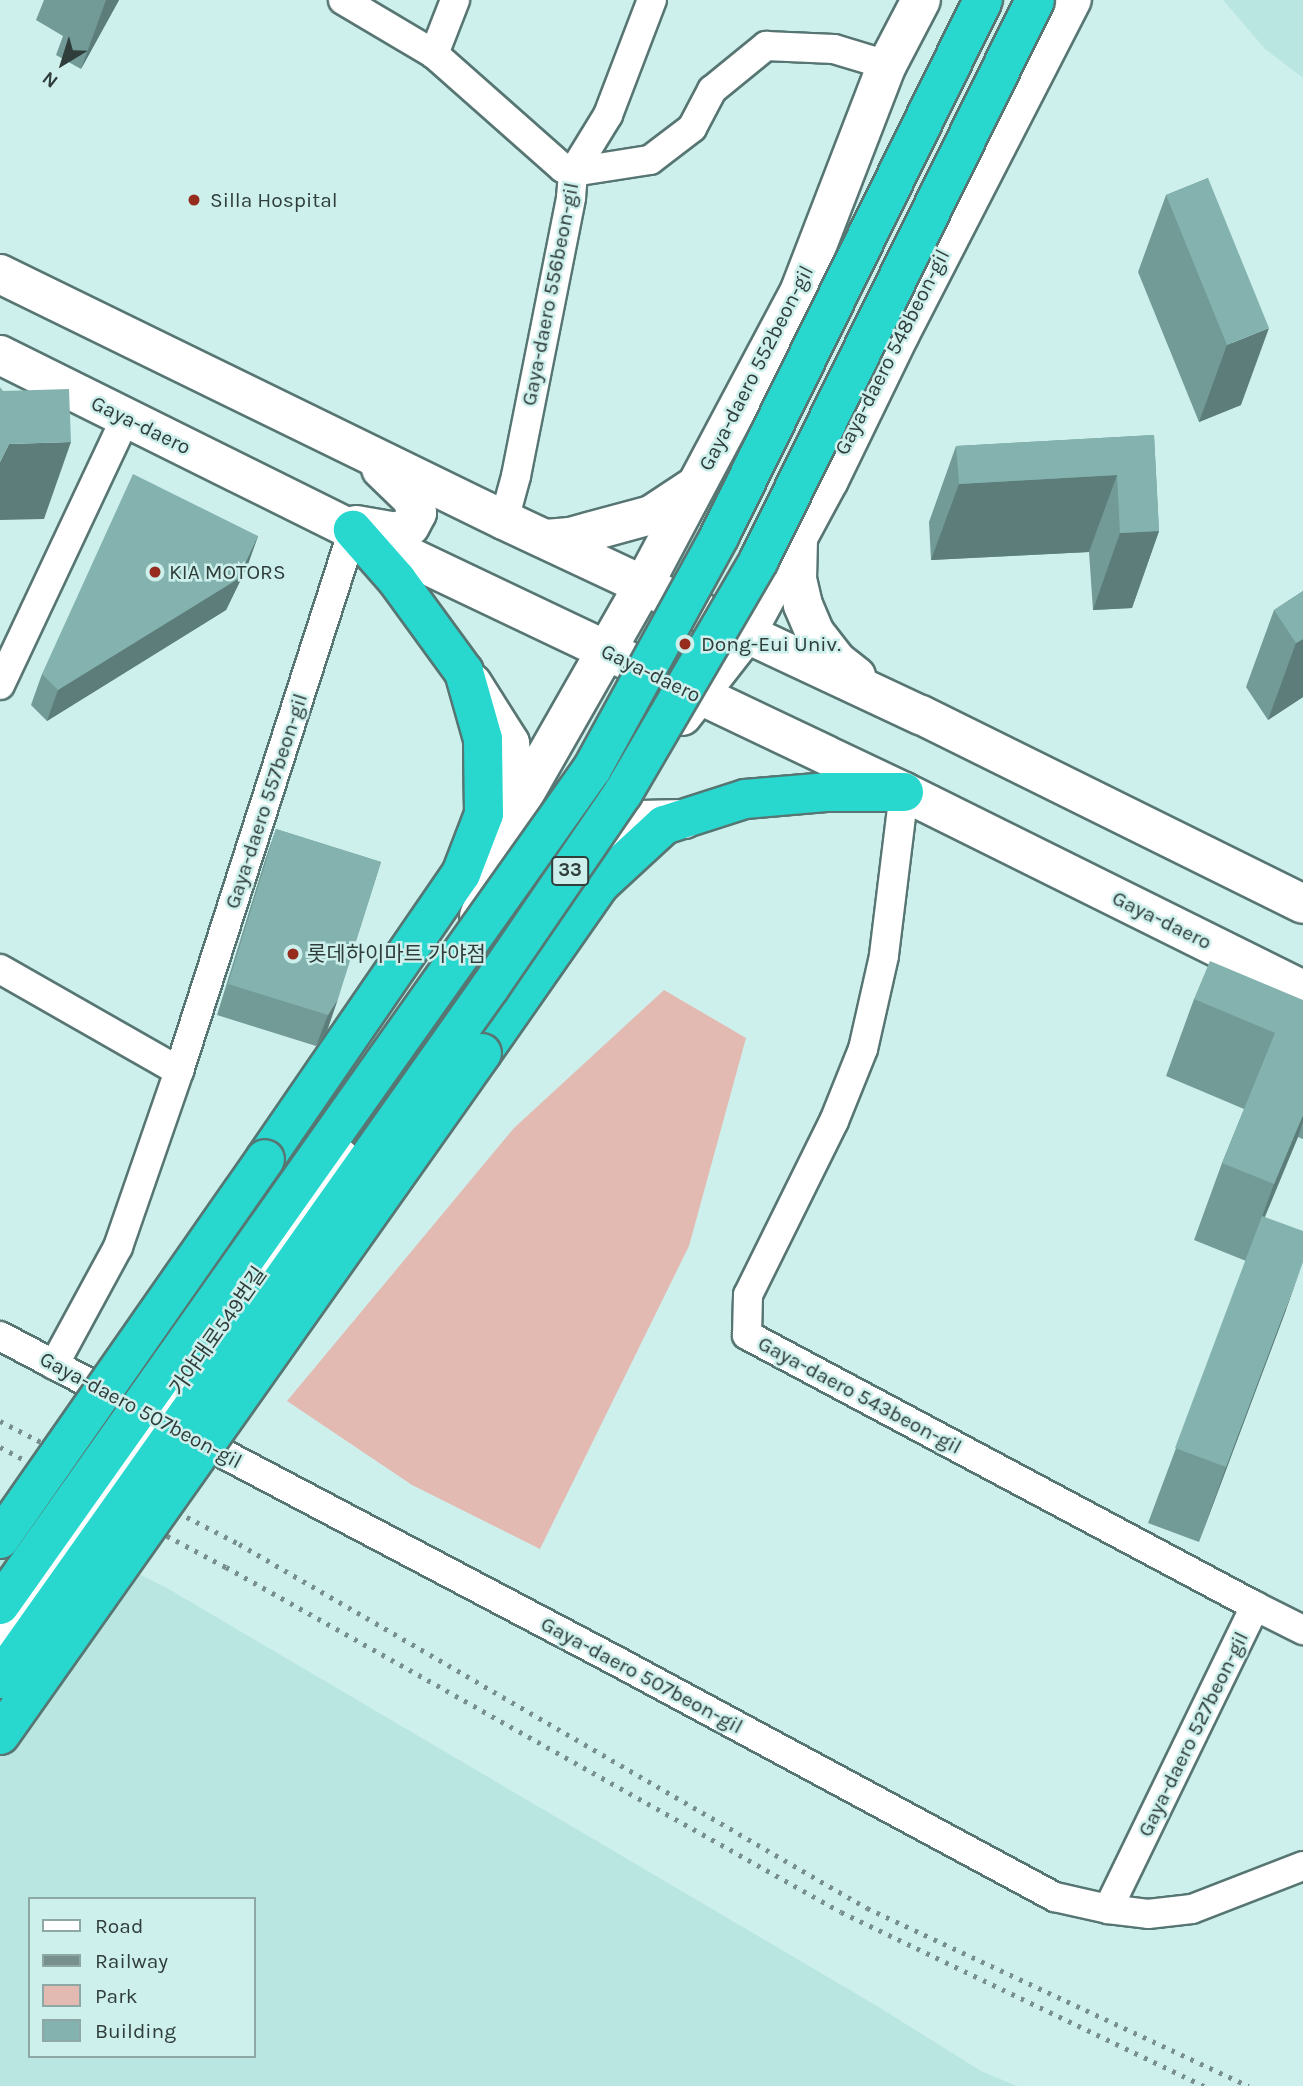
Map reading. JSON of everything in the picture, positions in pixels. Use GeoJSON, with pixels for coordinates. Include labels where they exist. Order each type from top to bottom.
{"type":"FeatureCollection","features":[{"type":"Feature","properties":{"kind":"highway","name":"33"},"geometry":{"type":"LineString","coordinates":[[0,1605],[592,769],[720,535],[983,0]]}},
{"type":"Feature","properties":{"kind":"highway","name":"33"},"geometry":{"type":"LineString","coordinates":[[0,1679],[490,987],[623,793],[759,560],[1035,0]]}},
{"type":"Feature","properties":{"kind":"highway"},"geometry":{"type":"LineString","coordinates":[[0,1539],[461,874],[484,814],[482,739],[464,672],[397,580],[344,526]]}},
{"type":"Feature","properties":{"kind":"highway"},"geometry":{"type":"LineString","coordinates":[[0,1735],[600,884],[664,825],[745,799],[826,792],[904,792]]}},
{"type":"Feature","properties":{"kind":"street"},"geometry":{"type":"LineString","coordinates":[[342,0],[434,54],[563,168],[573,172],[650,160],[692,128],[712,90],[766,46],[834,49],[887,65]]}},
{"type":"Feature","properties":{"kind":"street"},"geometry":{"type":"LineString","coordinates":[[434,54],[454,0]]}},
{"type":"Feature","properties":{"kind":"street","name":"Gaya-daero 556beon-gil"},"geometry":{"type":"LineString","coordinates":[[504,520],[534,383],[573,172],[608,115],[652,0]]}},
{"type":"Feature","properties":{"kind":"street","name":"Gaya-daero 552beon-gil"},"geometry":{"type":"LineString","coordinates":[[517,807],[643,584],[800,290],[887,65],[921,0]]}},
{"type":"Feature","properties":{"kind":"street","name":"Gaya-daero 548beon-gil"},"geometry":{"type":"LineString","coordinates":[[512,928],[746,634],[1072,0]]}},
{"type":"Feature","properties":{"kind":"street"},"geometry":{"type":"LineString","coordinates":[[0,274],[504,520],[885,699],[1303,904]]}},
{"type":"Feature","properties":{"kind":"street","name":"Gaya-daero"},"geometry":{"type":"LineString","coordinates":[[0,355],[344,526],[904,792],[1303,990]]}},
{"type":"Feature","properties":{"kind":"street"},"geometry":{"type":"LineString","coordinates":[[0,685],[126,417]]}},
{"type":"Feature","properties":{"kind":"street"},"geometry":{"type":"LineString","coordinates":[[344,526],[396,532],[410,526],[417,513],[412,499],[364,452]]}},
{"type":"Feature","properties":{"kind":"street"},"geometry":{"type":"LineString","coordinates":[[546,539],[570,537],[651,515],[696,485]]}},
{"type":"Feature","properties":{"kind":"street","name":"Gaya-daero 557beon-gil"},"geometry":{"type":"LineString","coordinates":[[54,1365],[118,1247],[179,1071],[344,526]]}},
{"type":"Feature","properties":{"kind":"street"},"geometry":{"type":"LineString","coordinates":[[798,537],[797,579],[803,605],[815,633],[838,662],[885,699]]}},
{"type":"Feature","properties":{"kind":"street"},"geometry":{"type":"LineString","coordinates":[[436,1022],[501,860],[517,807],[510,743],[464,672]]}},
{"type":"Feature","properties":{"kind":"street","name":"Gaya-daero 543beon-gil"},"geometry":{"type":"LineString","coordinates":[[904,792],[884,956],[863,1049],[822,1146],[748,1295],[747,1335],[1255,1606]]}},
{"type":"Feature","properties":{"kind":"street"},"geometry":{"type":"LineString","coordinates":[[436,1022],[512,928],[640,820],[684,819]]}},
{"type":"Feature","properties":{"kind":"street"},"geometry":{"type":"LineString","coordinates":[[0,969],[179,1071]]}},
{"type":"Feature","properties":{"kind":"street","name":"가야대로549번길"},"geometry":{"type":"LineString","coordinates":[[0,1639],[436,1022]]}},
{"type":"Feature","properties":{"kind":"street","name":"Gaya-daero 507beon-gil"},"geometry":{"type":"LineString","coordinates":[[0,1336],[622,1664],[1055,1897],[1108,1909],[1148,1914],[1192,1909],[1303,1866]]}},
{"type":"Feature","properties":{"kind":"street","name":"Gaya-daero 527beon-gil"},"geometry":{"type":"LineString","coordinates":[[1108,1909],[1255,1606],[1303,1630]]}},
{"type":"Feature","properties":{"kind":"shaded area"},"geometry":{"type":"Polygon","coordinates":[[[1223,0],[1303,0],[1303,78],[1265,49],[1223,0]]]}},
{"type":"Feature","properties":{"kind":"shaded area"},"geometry":{"type":"Polygon","coordinates":[[[0,1504],[167,1588],[877,2006],[981,2071],[1017,2086],[0,2086],[0,1504]]]}},
{"type":"Feature","properties":{"kind":"green space"},"geometry":{"type":"Polygon","coordinates":[[[664,990],[746,1038],[689,1246],[540,1549],[412,1485],[287,1401],[514,1128],[664,990]]]}},
{"type":"Feature","properties":{"kind":"building"},"geometry":{"type":"Polygon","coordinates":[[[1208,178],[1269,328],[1227,345],[1166,195],[1208,178]]]}},
{"type":"Feature","properties":{"kind":"building"},"geometry":{"type":"Polygon","coordinates":[[[0,387],[3,391],[69,389],[71,442],[9,444],[0,462],[0,387]]]}},
{"type":"Feature","properties":{"kind":"building"},"geometry":{"type":"Polygon","coordinates":[[[1154,435],[1159,531],[1120,533],[1117,475],[959,484],[956,446],[1154,435]]]}},
{"type":"Feature","properties":{"kind":"building"},"geometry":{"type":"Polygon","coordinates":[[[133,474],[258,536],[238,579],[58,690],[42,674],[133,474]]]}},
{"type":"Feature","properties":{"kind":"building"},"geometry":{"type":"Polygon","coordinates":[[[1303,591],[1303,639],[1296,643],[1274,610],[1303,591]]]}},
{"type":"Feature","properties":{"kind":"building","name":"롯데하이마트 가야점"},"geometry":{"type":"Polygon","coordinates":[[[276,829],[381,862],[338,999],[328,1015],[228,984],[276,829]]]}},
{"type":"Feature","properties":{"kind":"building"},"geometry":{"type":"Polygon","coordinates":[[[1210,961],[1303,1000],[1303,1115],[1274,1184],[1222,1163],[1275,1033],[1194,999],[1210,961]]]}},
{"type":"Feature","properties":{"kind":"building"},"geometry":{"type":"Polygon","coordinates":[[[1262,1216],[1303,1231],[1303,1262],[1226,1467],[1175,1448],[1262,1216]]]}},
{"type":"Feature","properties":{"kind":"railway"},"geometry":{"type":"LineString","coordinates":[[0,1421],[239,1544],[867,1908],[1249,2086]]}},
{"type":"Feature","properties":{"kind":"railway"},"geometry":{"type":"LineString","coordinates":[[0,1447],[226,1567],[841,1912],[1204,2086]]}},
{"type":"Feature","properties":{"kind":"place","name":"Silla Hospital"},"geometry":{"type":"Point","coordinates":[194,200]}},
{"type":"Feature","properties":{"kind":"place","name":"KIA MOTORS"},"geometry":{"type":"Point","coordinates":[155,572]}},
{"type":"Feature","properties":{"kind":"place","name":"Dong-Eui Univ."},"geometry":{"type":"Point","coordinates":[685,644]}},
{"type":"Feature","properties":{"kind":"place","name":"롯데하이마트 가야점"},"geometry":{"type":"Point","coordinates":[293,954]}}]}
